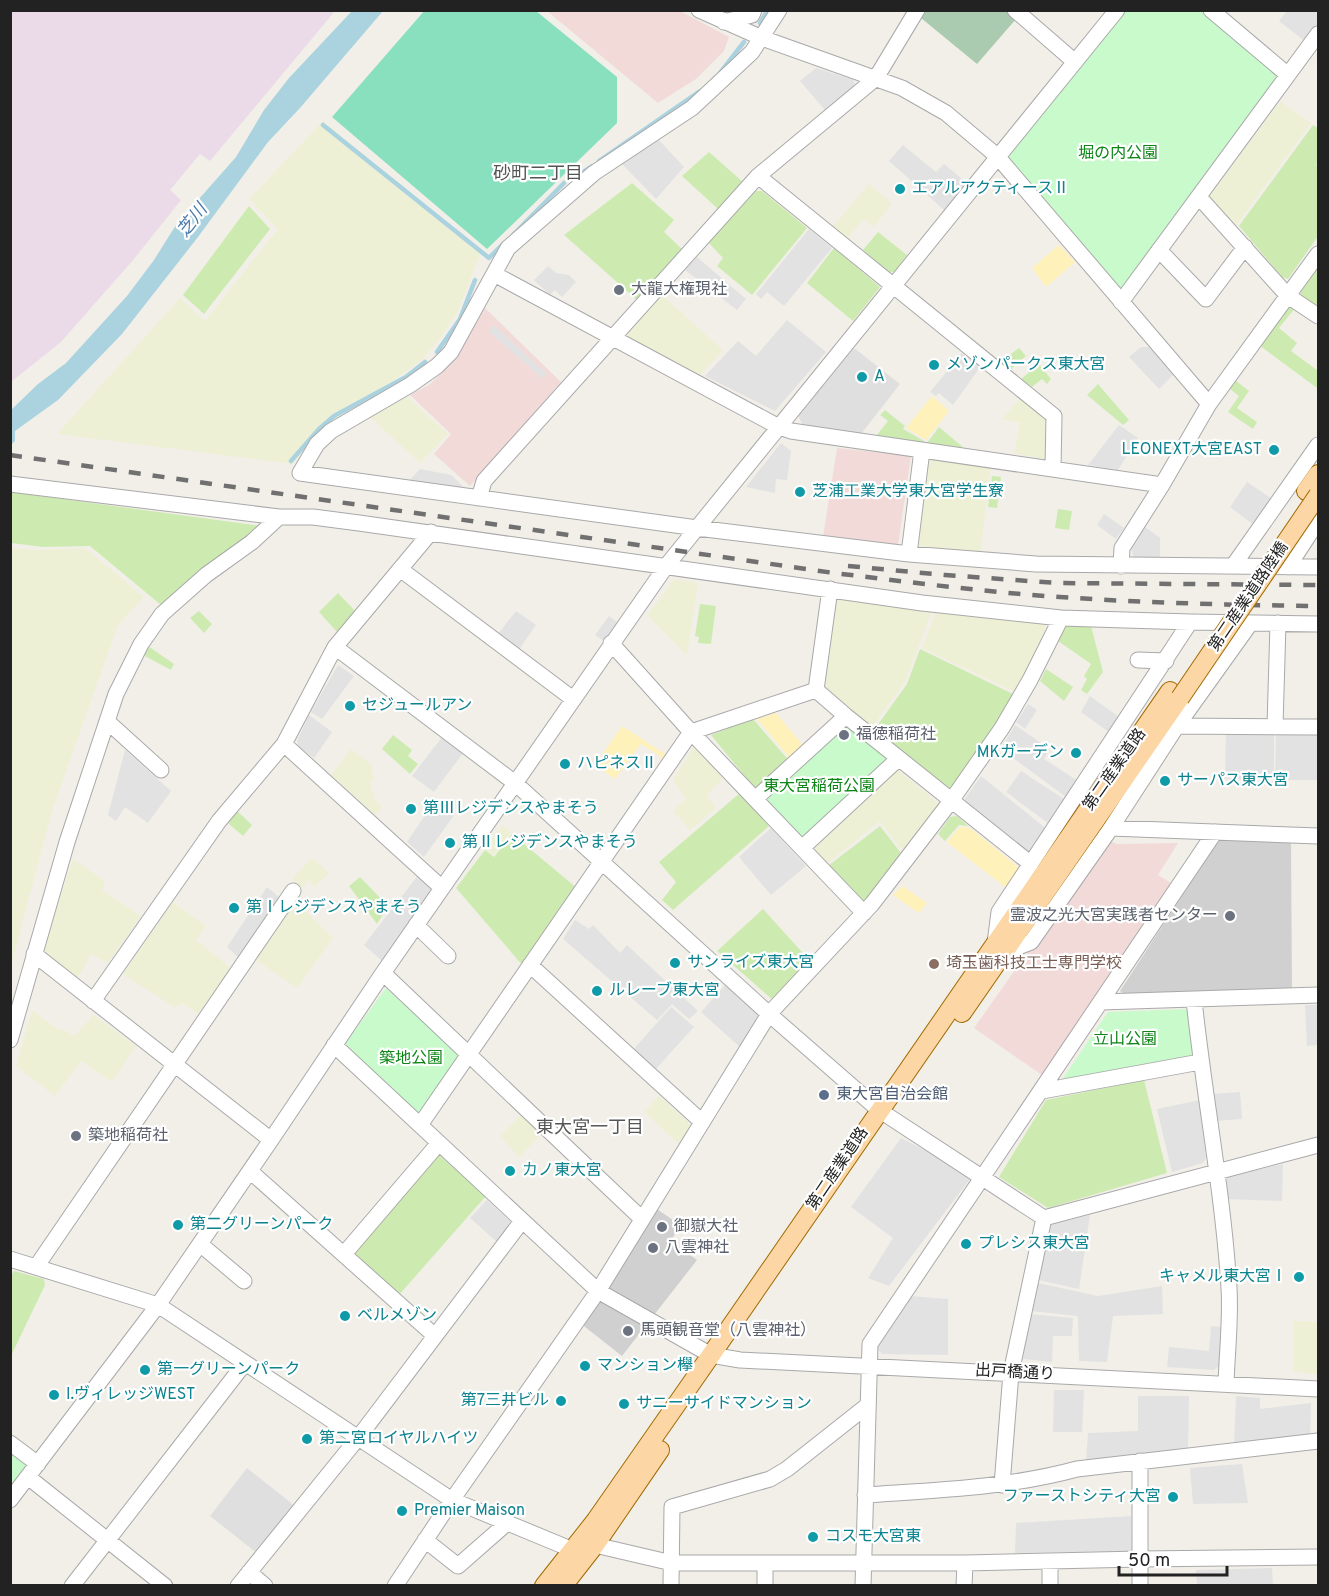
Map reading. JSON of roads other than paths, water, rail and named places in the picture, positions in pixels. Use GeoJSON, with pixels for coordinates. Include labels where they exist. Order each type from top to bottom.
{"type":"FeatureCollection","features":[{"type":"Feature","properties":{"kind":"main road"},"geometry":{"type":"LineString","coordinates":[[1314,494],[1318,474]]}},
{"type":"Feature","properties":{"kind":"main road","name":"第二産業道路陸橋"},"geometry":{"type":"LineString","coordinates":[[1175,694],[1314,494]]}},
{"type":"Feature","properties":{"kind":"main road","name":"第二産業道路"},"geometry":{"type":"LineString","coordinates":[[563,1586],[594,1545],[717,1356],[1175,694]]}},
{"type":"Feature","properties":{"kind":"main road","name":"第二産業道路"},"geometry":{"type":"LineString","coordinates":[[544,1586],[717,1356]]}},
{"type":"Feature","properties":{"kind":"street"},"geometry":{"type":"LineString","coordinates":[[699,10],[720,16],[754,35],[876,78],[927,101],[945,113],[997,156],[1209,404]]}},
{"type":"Feature","properties":{"kind":"street"},"geometry":{"type":"LineString","coordinates":[[720,16],[752,15],[754,10]]}},
{"type":"Feature","properties":{"kind":"street"},"geometry":{"type":"LineString","coordinates":[[779,10],[754,35],[753,52],[692,108],[594,173],[508,248],[451,352],[410,385],[331,431],[317,444],[300,473],[697,528],[909,554],[1036,564],[1318,567]]}},
{"type":"Feature","properties":{"kind":"street"},"geometry":{"type":"LineString","coordinates":[[478,498],[484,481],[758,176],[876,78],[916,10]]}},
{"type":"Feature","properties":{"kind":"street"},"geometry":{"type":"LineString","coordinates":[[1015,10],[1075,62]]}},
{"type":"Feature","properties":{"kind":"street"},"geometry":{"type":"LineString","coordinates":[[10,1500],[158,1305],[416,925],[667,565],[1117,10]]}},
{"type":"Feature","properties":{"kind":"street"},"geometry":{"type":"LineString","coordinates":[[1211,10],[1288,75]]}},
{"type":"Feature","properties":{"kind":"street"},"geometry":{"type":"LineString","coordinates":[[1121,302],[1318,34]]}},
{"type":"Feature","properties":{"kind":"street"},"geometry":{"type":"LineString","coordinates":[[758,176],[1054,416],[1053,468]]}},
{"type":"Feature","properties":{"kind":"street"},"geometry":{"type":"LineString","coordinates":[[1199,197],[1288,296],[1318,316]]}},
{"type":"Feature","properties":{"kind":"street"},"geometry":{"type":"LineString","coordinates":[[1159,250],[1206,299],[1245,247]]}},
{"type":"Feature","properties":{"kind":"street"},"geometry":{"type":"LineString","coordinates":[[1121,566],[1122,548],[1209,404],[1318,254]]}},
{"type":"Feature","properties":{"kind":"street"},"geometry":{"type":"LineString","coordinates":[[494,274],[779,427],[791,431],[1162,485]]}},
{"type":"Feature","properties":{"kind":"street"},"geometry":{"type":"LineString","coordinates":[[1233,566],[1318,445]]}},
{"type":"Feature","properties":{"kind":"street"},"geometry":{"type":"LineString","coordinates":[[909,554],[922,450]]}},
{"type":"Feature","properties":{"kind":"street"},"geometry":{"type":"LineString","coordinates":[[10,484],[279,517],[313,517],[431,532],[922,603],[1061,618],[1318,624]]}},
{"type":"Feature","properties":{"kind":"street"},"geometry":{"type":"LineString","coordinates":[[10,1040],[67,842],[116,694],[141,644],[162,614],[206,575],[252,542],[279,517]]}},
{"type":"Feature","properties":{"kind":"street"},"geometry":{"type":"LineString","coordinates":[[1288,567],[1318,521]]}},
{"type":"Feature","properties":{"kind":"street"},"geometry":{"type":"LineString","coordinates":[[93,1001],[219,821],[284,744],[334,647],[431,532]]}},
{"type":"Feature","properties":{"kind":"street"},"geometry":{"type":"LineString","coordinates":[[400,569],[573,699]]}},
{"type":"Feature","properties":{"kind":"street"},"geometry":{"type":"LineString","coordinates":[[816,690],[830,589]]}},
{"type":"Feature","properties":{"kind":"street"},"geometry":{"type":"LineString","coordinates":[[395,1586],[598,1291],[769,1014],[864,913],[951,801],[1002,728],[1030,680],[1061,618]]}},
{"type":"Feature","properties":{"kind":"street"},"geometry":{"type":"LineString","coordinates":[[1190,622],[999,912],[1000,947],[1031,942],[1111,828],[1177,726],[1251,624]]}},
{"type":"Feature","properties":{"kind":"street"},"geometry":{"type":"LineString","coordinates":[[1275,726],[1278,623]]}},
{"type":"Feature","properties":{"kind":"street"},"geometry":{"type":"LineString","coordinates":[[611,643],[691,732],[864,913]]}},
{"type":"Feature","properties":{"kind":"street"},"geometry":{"type":"LineString","coordinates":[[334,647],[515,783],[769,1014],[884,1113],[1044,1218],[1318,1145]]}},
{"type":"Feature","properties":{"kind":"street"},"geometry":{"type":"LineString","coordinates":[[1138,660],[1166,661]]}},
{"type":"Feature","properties":{"kind":"street"},"geometry":{"type":"LineString","coordinates":[[816,690],[898,759],[1031,864]]}},
{"type":"Feature","properties":{"kind":"street"},"geometry":{"type":"LineString","coordinates":[[420,1125],[691,732],[816,690]]}},
{"type":"Feature","properties":{"kind":"street"},"geometry":{"type":"LineString","coordinates":[[755,799],[846,716]]}},
{"type":"Feature","properties":{"kind":"street"},"geometry":{"type":"LineString","coordinates":[[108,722],[161,770]]}},
{"type":"Feature","properties":{"kind":"street"},"geometry":{"type":"LineString","coordinates":[[1177,726],[1318,727]]}},
{"type":"Feature","properties":{"kind":"street"},"geometry":{"type":"LineString","coordinates":[[284,744],[442,888]]}},
{"type":"Feature","properties":{"kind":"street"},"geometry":{"type":"LineString","coordinates":[[802,848],[898,759]]}},
{"type":"Feature","properties":{"kind":"street"},"geometry":{"type":"LineString","coordinates":[[1111,828],[1318,836]]}},
{"type":"Feature","properties":{"kind":"street"},"geometry":{"type":"LineString","coordinates":[[863,1586],[870,1344],[1215,832]]}},
{"type":"Feature","properties":{"kind":"street"},"geometry":{"type":"LineString","coordinates":[[36,1267],[294,891]]}},
{"type":"Feature","properties":{"kind":"street"},"geometry":{"type":"LineString","coordinates":[[416,925],[448,956]]}},
{"type":"Feature","properties":{"kind":"street"},"geometry":{"type":"LineString","coordinates":[[34,954],[271,1140]]}},
{"type":"Feature","properties":{"kind":"street"},"geometry":{"type":"LineString","coordinates":[[530,965],[702,1122]]}},
{"type":"Feature","properties":{"kind":"street"},"geometry":{"type":"LineString","coordinates":[[383,973],[642,1219]]}},
{"type":"Feature","properties":{"kind":"street"},"geometry":{"type":"LineString","coordinates":[[1101,1002],[1318,995]]}},
{"type":"Feature","properties":{"kind":"street"},"geometry":{"type":"LineString","coordinates":[[1194,1000],[1230,1289],[1226,1384]]}},
{"type":"Feature","properties":{"kind":"street"},"geometry":{"type":"LineString","coordinates":[[334,1045],[598,1291],[717,1356]]}},
{"type":"Feature","properties":{"kind":"street"},"geometry":{"type":"LineString","coordinates":[[1042,1091],[1200,1062]]}},
{"type":"Feature","properties":{"kind":"street"},"geometry":{"type":"LineString","coordinates":[[344,1254],[439,1143]]}},
{"type":"Feature","properties":{"kind":"street"},"geometry":{"type":"LineString","coordinates":[[250,1172],[435,1336]]}},
{"type":"Feature","properties":{"kind":"street"},"geometry":{"type":"LineString","coordinates":[[1002,1485],[1011,1373],[1044,1218]]}},
{"type":"Feature","properties":{"kind":"street"},"geometry":{"type":"LineString","coordinates":[[238,1586],[358,1438],[522,1221]]}},
{"type":"Feature","properties":{"kind":"street"},"geometry":{"type":"LineString","coordinates":[[200,1244],[244,1281]]}},
{"type":"Feature","properties":{"kind":"street"},"geometry":{"type":"LineString","coordinates":[[10,1259],[158,1305],[452,1500],[573,1550],[594,1545],[672,1563],[965,1563],[1140,1558],[1318,1557]]}},
{"type":"Feature","properties":{"kind":"street","name":"出戸橋通り"},"geometry":{"type":"LineString","coordinates":[[717,1356],[870,1367],[1318,1389]]}},
{"type":"Feature","properties":{"kind":"street"},"geometry":{"type":"LineString","coordinates":[[72,1586],[245,1363]]}},
{"type":"Feature","properties":{"kind":"street"},"geometry":{"type":"LineString","coordinates":[[671,1586],[672,1507],[770,1479],[787,1469],[868,1405]]}},
{"type":"Feature","properties":{"kind":"street"},"geometry":{"type":"LineString","coordinates":[[865,1495],[1002,1485],[1040,1479],[1077,1469],[1318,1441]]}},
{"type":"Feature","properties":{"kind":"street"},"geometry":{"type":"LineString","coordinates":[[10,1443],[38,1464]]}},
{"type":"Feature","properties":{"kind":"street"},"geometry":{"type":"LineString","coordinates":[[1140,1461],[1140,1586]]}},
{"type":"Feature","properties":{"kind":"street"},"geometry":{"type":"LineString","coordinates":[[28,1477],[165,1586]]}},
{"type":"Feature","properties":{"kind":"street"},"geometry":{"type":"LineString","coordinates":[[425,1540],[458,1566],[507,1523]]}},
{"type":"Feature","properties":{"kind":"street"},"geometry":{"type":"LineString","coordinates":[[1050,1562],[1050,1586]]}},
{"type":"Feature","properties":{"kind":"street"},"geometry":{"type":"LineString","coordinates":[[765,1563],[765,1586]]}},
{"type":"Feature","properties":{"kind":"street"},"geometry":{"type":"LineString","coordinates":[[964,1586],[965,1563]]}},
{"type":"Feature","properties":{"kind":"street"},"geometry":{"type":"LineString","coordinates":[[249,1572],[265,1586]]}},
{"type":"Feature","properties":{"kind":"water","name":"芝川"},"geometry":{"type":"Polygon","coordinates":[[[352,11],[383,11],[268,142],[122,334],[58,400],[15,431],[15,441],[11,445],[11,410],[38,384],[66,363],[127,296],[176,225],[236,157],[264,110],[289,78],[352,11]]]}},
{"type":"Feature","properties":{"kind":"waterway"},"geometry":{"type":"LineString","coordinates":[[760,23],[766,13]]}},
{"type":"Feature","properties":{"kind":"waterway"},"geometry":{"type":"LineString","coordinates":[[720,73],[744,42]]}},
{"type":"Feature","properties":{"kind":"waterway"},"geometry":{"type":"LineString","coordinates":[[599,161],[700,91]]}},
{"type":"Feature","properties":{"kind":"waterway"},"geometry":{"type":"LineString","coordinates":[[323,125],[489,258],[502,245]]}},
{"type":"Feature","properties":{"kind":"waterway"},"geometry":{"type":"LineString","coordinates":[[574,178],[592,166]]}},
{"type":"Feature","properties":{"kind":"waterway"},"geometry":{"type":"LineString","coordinates":[[513,235],[564,183]]}},
{"type":"Feature","properties":{"kind":"waterway"},"geometry":{"type":"LineString","coordinates":[[437,352],[460,319],[475,280]]}},
{"type":"Feature","properties":{"kind":"waterway"},"geometry":{"type":"LineString","coordinates":[[291,461],[319,429],[334,416],[406,377],[425,362]]}},
{"type":"Feature","properties":{"kind":"railway"},"geometry":{"type":"LineString","coordinates":[[10,455],[834,573],[1032,595],[1124,601],[1318,606]]}},
{"type":"Feature","properties":{"kind":"railway"},"geometry":{"type":"LineString","coordinates":[[848,566],[1057,583],[1318,585]]}},
{"type":"Feature","properties":{"kind":"place","name":"エアルアクティースⅡ"},"geometry":{"type":"Point","coordinates":[900,189]}},
{"type":"Feature","properties":{"kind":"place","name":"大龍大権現社"},"geometry":{"type":"Point","coordinates":[619,290]}},
{"type":"Feature","properties":{"kind":"place","name":"メゾンパークス東大宮"},"geometry":{"type":"Point","coordinates":[934,365]}},
{"type":"Feature","properties":{"kind":"place","name":"A"},"geometry":{"type":"Point","coordinates":[862,377]}},
{"type":"Feature","properties":{"kind":"place","name":"LEONEXT大宮EAST"},"geometry":{"type":"Point","coordinates":[1274,450]}},
{"type":"Feature","properties":{"kind":"place","name":"芝浦工業大学東大宮学生寮"},"geometry":{"type":"Point","coordinates":[800,492]}},
{"type":"Feature","properties":{"kind":"place","name":"セジュールアン"},"geometry":{"type":"Point","coordinates":[350,706]}},
{"type":"Feature","properties":{"kind":"place","name":"福徳稲荷社"},"geometry":{"type":"Point","coordinates":[844,735]}},
{"type":"Feature","properties":{"kind":"place","name":"MKガーデン"},"geometry":{"type":"Point","coordinates":[1076,753]}},
{"type":"Feature","properties":{"kind":"place","name":"ハピネスⅡ"},"geometry":{"type":"Point","coordinates":[565,764]}},
{"type":"Feature","properties":{"kind":"place","name":"サーパス東大宮"},"geometry":{"type":"Point","coordinates":[1165,781]}},
{"type":"Feature","properties":{"kind":"place","name":"第Ⅲレジデンスやまそう"},"geometry":{"type":"Point","coordinates":[411,809]}},
{"type":"Feature","properties":{"kind":"place","name":"第Ⅱレジデンスやまそう"},"geometry":{"type":"Point","coordinates":[450,843]}},
{"type":"Feature","properties":{"kind":"place","name":"第Ⅰレジデンスやまそう"},"geometry":{"type":"Point","coordinates":[234,908]}},
{"type":"Feature","properties":{"kind":"place","name":"霊波之光大宮実践者センター"},"geometry":{"type":"Point","coordinates":[1230,916]}},
{"type":"Feature","properties":{"kind":"place","name":"サンライズ東大宮"},"geometry":{"type":"Point","coordinates":[675,963]}},
{"type":"Feature","properties":{"kind":"place","name":"埼玉歯科技工士専門学校"},"geometry":{"type":"Point","coordinates":[934,964]}},
{"type":"Feature","properties":{"kind":"place","name":"ルレーブ東大宮"},"geometry":{"type":"Point","coordinates":[597,991]}},
{"type":"Feature","properties":{"kind":"place","name":"東大宮自治会館"},"geometry":{"type":"Point","coordinates":[824,1095]}},
{"type":"Feature","properties":{"kind":"place","name":"築地稲荷社"},"geometry":{"type":"Point","coordinates":[76,1136]}},
{"type":"Feature","properties":{"kind":"place","name":"カノ東大宮"},"geometry":{"type":"Point","coordinates":[510,1171]}},
{"type":"Feature","properties":{"kind":"place","name":"第二グリーンパーク"},"geometry":{"type":"Point","coordinates":[178,1225]}},
{"type":"Feature","properties":{"kind":"place","name":"御嶽大社"},"geometry":{"type":"Point","coordinates":[662,1227]}},
{"type":"Feature","properties":{"kind":"place","name":"プレシス東大宮"},"geometry":{"type":"Point","coordinates":[966,1244]}},
{"type":"Feature","properties":{"kind":"place","name":"八雲神社"},"geometry":{"type":"Point","coordinates":[653,1248]}},
{"type":"Feature","properties":{"kind":"place","name":"キャメル東大宮Ⅰ"},"geometry":{"type":"Point","coordinates":[1299,1277]}},
{"type":"Feature","properties":{"kind":"place","name":"ベルメゾン"},"geometry":{"type":"Point","coordinates":[345,1316]}},
{"type":"Feature","properties":{"kind":"place","name":"馬頭観音堂（八雲神社）"},"geometry":{"type":"Point","coordinates":[628,1331]}},
{"type":"Feature","properties":{"kind":"place","name":"マンション欅"},"geometry":{"type":"Point","coordinates":[585,1366]}},
{"type":"Feature","properties":{"kind":"place","name":"第一グリーンパーク"},"geometry":{"type":"Point","coordinates":[145,1370]}},
{"type":"Feature","properties":{"kind":"place","name":"I.ヴィレッジWEST"},"geometry":{"type":"Point","coordinates":[54,1395]}},
{"type":"Feature","properties":{"kind":"place","name":"第7三井ビル"},"geometry":{"type":"Point","coordinates":[561,1401]}},
{"type":"Feature","properties":{"kind":"place","name":"サニーサイドマンション"},"geometry":{"type":"Point","coordinates":[624,1404]}},
{"type":"Feature","properties":{"kind":"place","name":"第二宮ロイヤルハイツ"},"geometry":{"type":"Point","coordinates":[307,1439]}},
{"type":"Feature","properties":{"kind":"place","name":"ファーストシティ大宮"},"geometry":{"type":"Point","coordinates":[1173,1497]}},
{"type":"Feature","properties":{"kind":"place","name":"Premier Maison"},"geometry":{"type":"Point","coordinates":[402,1511]}},
{"type":"Feature","properties":{"kind":"place","name":"コスモ大宮東"},"geometry":{"type":"Point","coordinates":[813,1537]}},
{"type":"Feature","properties":{"kind":"district","name":"砂町二丁目"},"geometry":{"type":"Point","coordinates":[538,174]}},
{"type":"Feature","properties":{"kind":"district","name":"東大宮一丁目"},"geometry":{"type":"Point","coordinates":[590,1128]}},
{"type":"Feature","properties":{"kind":"park label","name":"堀の内公園"},"geometry":{"type":"Point","coordinates":[1118,154]}},
{"type":"Feature","properties":{"kind":"park label","name":"東大宮稲荷公園"},"geometry":{"type":"Point","coordinates":[819,787]}},
{"type":"Feature","properties":{"kind":"park label","name":"立山公園"},"geometry":{"type":"Point","coordinates":[1125,1040]}},
{"type":"Feature","properties":{"kind":"park label","name":"築地公園"},"geometry":{"type":"Point","coordinates":[411,1059]}}]}
